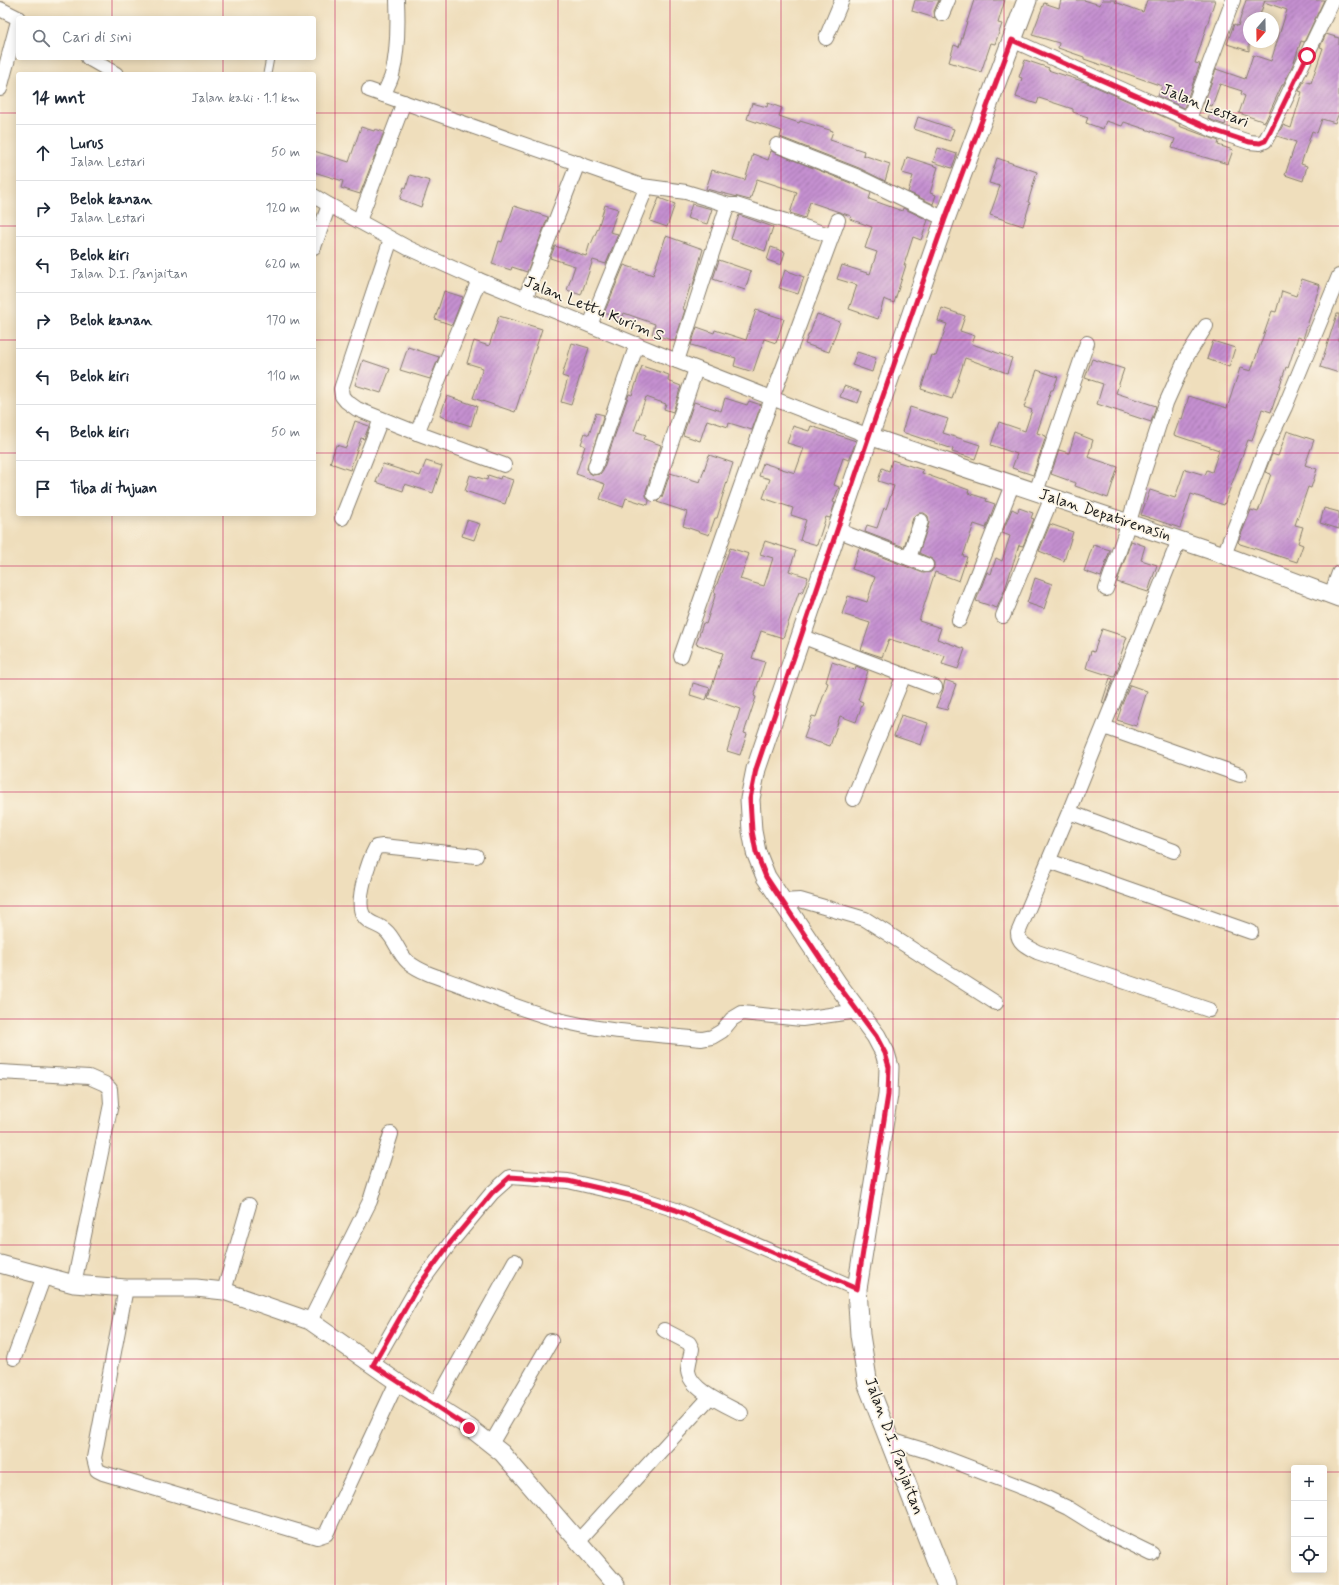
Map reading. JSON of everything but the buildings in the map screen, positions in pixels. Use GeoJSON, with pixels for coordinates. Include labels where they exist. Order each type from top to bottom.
{"type":"FeatureCollection","features":[{"type":"Feature","properties":{"kind":"main road","name":"Jalan D.I. Panjaitan"},"geometry":{"type":"LineString","coordinates":[[946,1585],[868,1385],[860,1335],[857,1289],[888,1095],[889,1067],[885,1053],[876,1036],[838,985],[766,877],[756,852],[752,831],[750,799],[756,769],[869,436],[945,219],[1027,0]]}},
{"type":"Feature","properties":{"kind":"street"},"geometry":{"type":"LineString","coordinates":[[384,95],[393,68],[398,23],[397,0]]}},
{"type":"Feature","properties":{"kind":"street"},"geometry":{"type":"LineString","coordinates":[[826,38],[842,0]]}},
{"type":"Feature","properties":{"kind":"street"},"geometry":{"type":"LineString","coordinates":[[942,14],[948,0]]}},
{"type":"Feature","properties":{"kind":"street"},"geometry":{"type":"LineString","coordinates":[[1189,119],[1233,0]]}},
{"type":"Feature","properties":{"kind":"street","name":"Jalan Lestari"},"geometry":{"type":"LineString","coordinates":[[1012,40],[1213,130],[1249,142],[1260,143],[1265,141],[1333,0]]}},
{"type":"Feature","properties":{"kind":"street"},"geometry":{"type":"LineString","coordinates":[[0,9],[16,19]]}},
{"type":"Feature","properties":{"kind":"street"},"geometry":{"type":"LineString","coordinates":[[0,89],[16,28]]}},
{"type":"Feature","properties":{"kind":"street"},"geometry":{"type":"LineString","coordinates":[[92,60],[112,72]]}},
{"type":"Feature","properties":{"kind":"street"},"geometry":{"type":"LineString","coordinates":[[370,90],[642,186],[686,192],[729,205],[736,205],[832,236]]}},
{"type":"Feature","properties":{"kind":"street"},"geometry":{"type":"LineString","coordinates":[[359,221],[404,102]]}},
{"type":"Feature","properties":{"kind":"street"},"geometry":{"type":"LineString","coordinates":[[776,145],[856,176],[945,219]]}},
{"type":"Feature","properties":{"kind":"street"},"geometry":{"type":"LineString","coordinates":[[525,299],[578,163]]}},
{"type":"Feature","properties":{"kind":"street"},"geometry":{"type":"LineString","coordinates":[[590,325],[644,192],[642,186]]}},
{"type":"Feature","properties":{"kind":"street","name":"Jalan Lettu Kurim S"},"geometry":{"type":"LineString","coordinates":[[316,197],[391,239],[479,280],[696,369],[869,436]]}},
{"type":"Feature","properties":{"kind":"street"},"geometry":{"type":"LineString","coordinates":[[316,241],[329,205]]}},
{"type":"Feature","properties":{"kind":"street"},"geometry":{"type":"LineString","coordinates":[[677,361],[726,210],[729,205]]}},
{"type":"Feature","properties":{"kind":"street"},"geometry":{"type":"LineString","coordinates":[[681,656],[772,398],[838,220]]}},
{"type":"Feature","properties":{"kind":"street"},"geometry":{"type":"LineString","coordinates":[[391,239],[341,389],[342,396],[357,410],[504,464]]}},
{"type":"Feature","properties":{"kind":"street"},"geometry":{"type":"LineString","coordinates":[[1224,555],[1266,447],[1285,407],[1339,276]]}},
{"type":"Feature","properties":{"kind":"street"},"geometry":{"type":"LineString","coordinates":[[417,433],[479,280]]}},
{"type":"Feature","properties":{"kind":"street"},"geometry":{"type":"LineString","coordinates":[[1106,589],[1129,522],[1166,403],[1187,356],[1206,326]]}},
{"type":"Feature","properties":{"kind":"street"},"geometry":{"type":"LineString","coordinates":[[1036,492],[1087,343]]}},
{"type":"Feature","properties":{"kind":"street"},"geometry":{"type":"LineString","coordinates":[[595,467],[637,344]]}},
{"type":"Feature","properties":{"kind":"street"},"geometry":{"type":"LineString","coordinates":[[654,494],[696,369]]}},
{"type":"Feature","properties":{"kind":"street"},"geometry":{"type":"LineString","coordinates":[[342,518],[381,419]]}},
{"type":"Feature","properties":{"kind":"street","name":"Jalan Depatirenasin"},"geometry":{"type":"LineString","coordinates":[[869,436],[1012,485],[1129,522],[1224,555],[1335,597]]}},
{"type":"Feature","properties":{"kind":"street"},"geometry":{"type":"LineString","coordinates":[[959,620],[1012,485]]}},
{"type":"Feature","properties":{"kind":"street"},"geometry":{"type":"LineString","coordinates":[[1003,616],[1052,497]]}},
{"type":"Feature","properties":{"kind":"street"},"geometry":{"type":"LineString","coordinates":[[909,558],[921,521]]}},
{"type":"Feature","properties":{"kind":"street"},"geometry":{"type":"LineString","coordinates":[[837,530],[926,565]]}},
{"type":"Feature","properties":{"kind":"street"},"geometry":{"type":"LineString","coordinates":[[1179,540],[1070,812],[1018,933],[1018,938],[1024,945],[1037,952],[1209,1010]]}},
{"type":"Feature","properties":{"kind":"street"},"geometry":{"type":"LineString","coordinates":[[1335,597],[1339,573]]}},
{"type":"Feature","properties":{"kind":"street"},"geometry":{"type":"LineString","coordinates":[[801,636],[935,687]]}},
{"type":"Feature","properties":{"kind":"street"},"geometry":{"type":"LineString","coordinates":[[853,799],[904,675]]}},
{"type":"Feature","properties":{"kind":"street"},"geometry":{"type":"LineString","coordinates":[[1104,727],[1240,775]]}},
{"type":"Feature","properties":{"kind":"street"},"geometry":{"type":"LineString","coordinates":[[1070,812],[1174,851]]}},
{"type":"Feature","properties":{"kind":"street"},"geometry":{"type":"LineString","coordinates":[[476,856],[384,846],[376,847],[370,860],[362,896],[361,908],[363,915],[371,923],[385,930],[400,954],[417,968],[496,999],[556,1019],[599,1028],[702,1039],[712,1037],[722,1031],[732,1020],[742,1013],[802,1019],[858,1011]]}},
{"type":"Feature","properties":{"kind":"street"},"geometry":{"type":"LineString","coordinates":[[1049,861],[1251,932]]}},
{"type":"Feature","properties":{"kind":"street"},"geometry":{"type":"LineString","coordinates":[[782,901],[800,900],[864,919],[996,1003]]}},
{"type":"Feature","properties":{"kind":"street"},"geometry":{"type":"LineString","coordinates":[[0,1072],[89,1077],[105,1084],[110,1089],[111,1104],[74,1284]]}},
{"type":"Feature","properties":{"kind":"street"},"geometry":{"type":"LineString","coordinates":[[310,1321],[370,1201],[391,1134]]}},
{"type":"Feature","properties":{"kind":"street"},"geometry":{"type":"LineString","coordinates":[[373,1365],[417,1288],[451,1242],[492,1193],[510,1177],[568,1181],[633,1196],[676,1210],[857,1289]]}},
{"type":"Feature","properties":{"kind":"street"},"geometry":{"type":"LineString","coordinates":[[224,1290],[249,1204]]}},
{"type":"Feature","properties":{"kind":"street"},"geometry":{"type":"LineString","coordinates":[[435,1405],[515,1261]]}},
{"type":"Feature","properties":{"kind":"street"},"geometry":{"type":"LineString","coordinates":[[0,1264],[74,1284],[126,1288],[196,1288],[224,1290],[310,1321],[397,1382],[435,1405],[502,1453],[579,1540],[616,1585]]}},
{"type":"Feature","properties":{"kind":"street"},"geometry":{"type":"LineString","coordinates":[[14,1358],[44,1276]]}},
{"type":"Feature","properties":{"kind":"street"},"geometry":{"type":"LineString","coordinates":[[126,1288],[94,1458],[97,1470],[103,1473],[317,1538],[326,1534],[397,1382]]}},
{"type":"Feature","properties":{"kind":"street"},"geometry":{"type":"LineString","coordinates":[[664,1330],[689,1343],[692,1349],[688,1371],[692,1381],[710,1397],[740,1413]]}},
{"type":"Feature","properties":{"kind":"street"},"geometry":{"type":"LineString","coordinates":[[491,1444],[551,1341]]}},
{"type":"Feature","properties":{"kind":"street"},"geometry":{"type":"LineString","coordinates":[[579,1540],[710,1397]]}},
{"type":"Feature","properties":{"kind":"street"},"geometry":{"type":"LineString","coordinates":[[890,1440],[927,1451],[1034,1492],[1068,1508],[1111,1534],[1152,1554]]}},
{"type":"Feature","properties":{"kind":"lane"},"geometry":{"type":"LineString","coordinates":[[267,72],[270,60]]}},
{"type":"Feature","properties":{"kind":"route"},"geometry":{"type":"LineString","coordinates":[[469,1428],[373,1365],[417,1288],[451,1242],[492,1193],[510,1177],[568,1181],[633,1196],[676,1210],[857,1289],[888,1095],[889,1067],[885,1053],[876,1036],[838,985],[766,877],[756,852],[752,831],[750,799],[756,769],[869,436],[945,219],[1012,40],[1213,130],[1249,142],[1260,143],[1265,141],[1270,132],[1307,56]]}}]}
